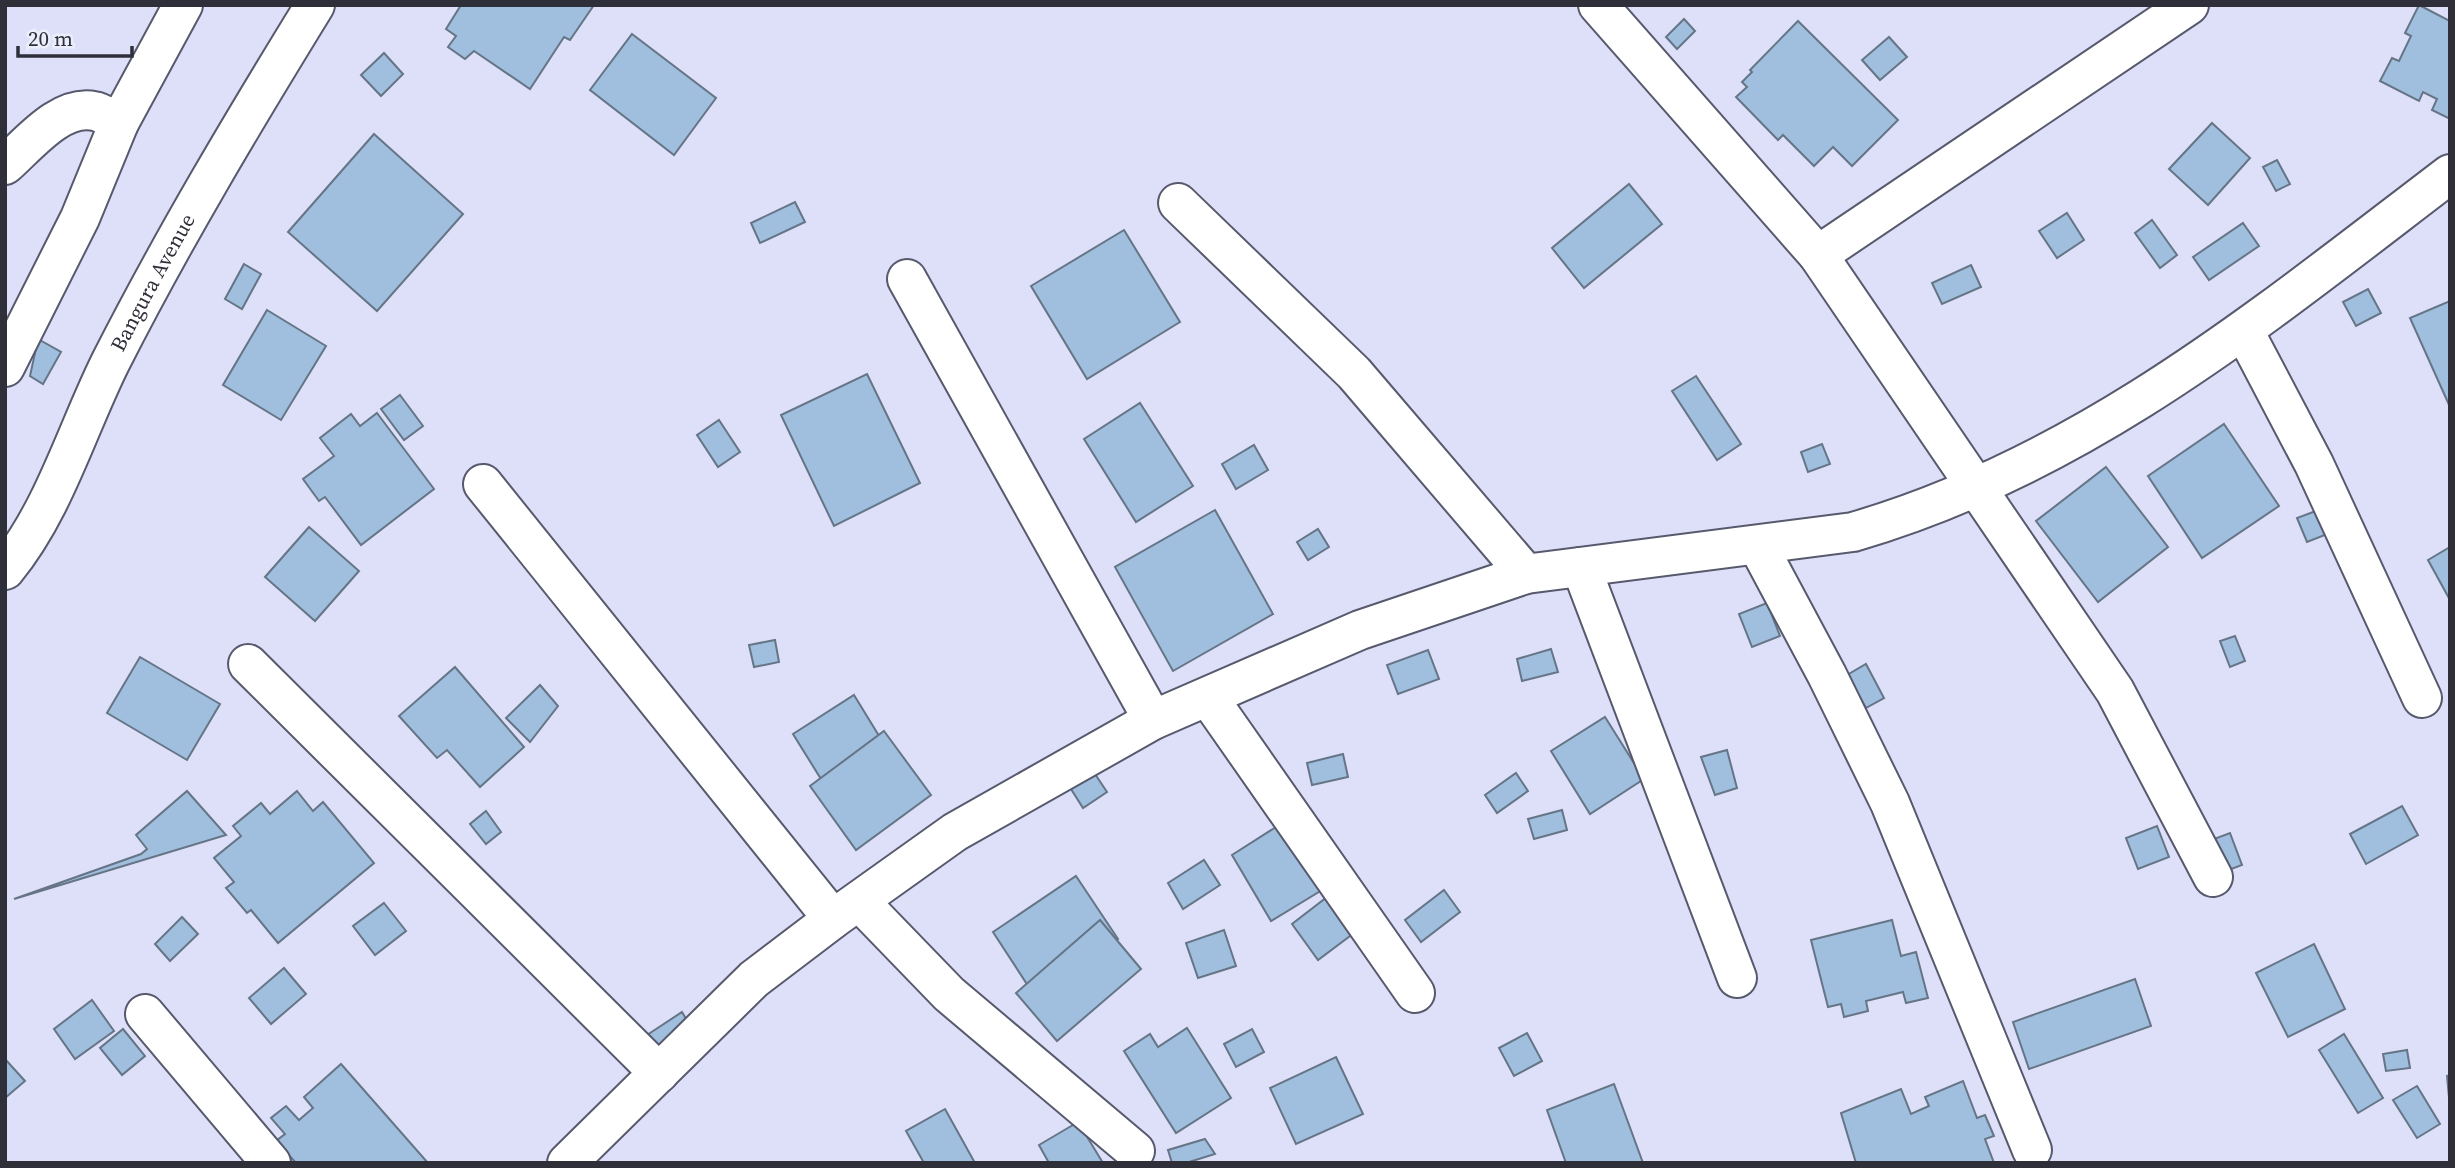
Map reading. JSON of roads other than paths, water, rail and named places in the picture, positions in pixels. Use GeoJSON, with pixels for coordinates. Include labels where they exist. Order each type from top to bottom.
{"type":"FeatureCollection","features":[{"type":"Feature","properties":{"kind":"street"},"geometry":{"type":"LineString","coordinates":[[5,368],[80,218],[119,123],[183,5]]}},
{"type":"Feature","properties":{"kind":"street","name":"Bangura Avenue"},"geometry":{"type":"LineString","coordinates":[[5,570],[19,521],[111,362],[215,166],[315,5]]}},
{"type":"Feature","properties":{"kind":"street"},"geometry":{"type":"LineString","coordinates":[[1818,255],[2189,5]]}},
{"type":"Feature","properties":{"kind":"street"},"geometry":{"type":"LineString","coordinates":[[1602,6],[1818,255],[2115,691],[2213,877]]}},
{"type":"Feature","properties":{"kind":"street"},"geometry":{"type":"LineString","coordinates":[[5,165],[60,118],[82,110],[97,111],[119,123]]}},
{"type":"Feature","properties":{"kind":"street"},"geometry":{"type":"LineString","coordinates":[[579,1159],[659,1073],[754,979],[956,832],[1153,720],[1360,630],[1526,574],[1853,532],[1896,520],[1977,487],[2075,439],[2167,385],[2244,331],[2450,174]]}},
{"type":"Feature","properties":{"kind":"street"},"geometry":{"type":"LineString","coordinates":[[1178,203],[1354,373],[1526,574]]}},
{"type":"Feature","properties":{"kind":"street"},"geometry":{"type":"LineString","coordinates":[[907,279],[1153,720]]}},
{"type":"Feature","properties":{"kind":"street"},"geometry":{"type":"LineString","coordinates":[[2244,331],[2314,464],[2422,698]]}},
{"type":"Feature","properties":{"kind":"street"},"geometry":{"type":"LineString","coordinates":[[483,484],[846,910],[949,993],[1135,1151]]}},
{"type":"Feature","properties":{"kind":"street"},"geometry":{"type":"LineString","coordinates":[[1758,546],[1827,675],[1890,803],[2032,1150]]}},
{"type":"Feature","properties":{"kind":"street"},"geometry":{"type":"LineString","coordinates":[[1581,568],[1737,978]]}},
{"type":"Feature","properties":{"kind":"street"},"geometry":{"type":"LineString","coordinates":[[248,664],[659,1073]]}},
{"type":"Feature","properties":{"kind":"street"},"geometry":{"type":"LineString","coordinates":[[1208,697],[1415,993]]}},
{"type":"Feature","properties":{"kind":"street"},"geometry":{"type":"LineString","coordinates":[[145,1014],[271,1163]]}}]}
